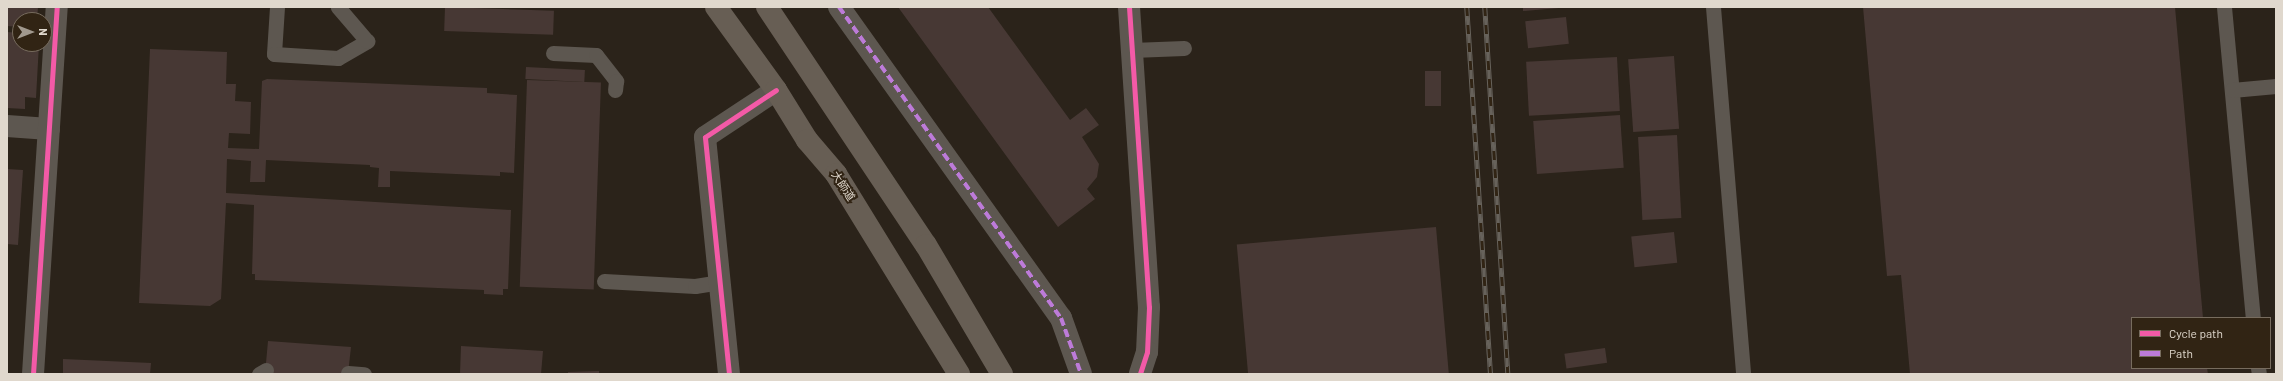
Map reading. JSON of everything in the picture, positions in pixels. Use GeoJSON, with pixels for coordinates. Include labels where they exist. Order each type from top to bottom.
{"type":"FeatureCollection","features":[{"type":"Feature","properties":{"kind":"highway","name":"大師道"},"geometry":{"type":"LineString","coordinates":[[716,7],[776,90],[807,140],[836,174],[959,374]]}},
{"type":"Feature","properties":{"kind":"highway"},"geometry":{"type":"LineString","coordinates":[[767,7],[926,245],[1002,374]]}},
{"type":"Feature","properties":{"kind":"street"},"geometry":{"type":"LineString","coordinates":[[33,374],[57,7]]}},
{"type":"Feature","properties":{"kind":"street"},"geometry":{"type":"LineString","coordinates":[[839,7],[1061,318],[1081,374]]}},
{"type":"Feature","properties":{"kind":"street"},"geometry":{"type":"LineString","coordinates":[[1129,7],[1149,308],[1147,352],[1140,374]]}},
{"type":"Feature","properties":{"kind":"street"},"geometry":{"type":"LineString","coordinates":[[729,374],[705,137],[776,90]]}},
{"type":"Feature","properties":{"kind":"street"},"geometry":{"type":"LineString","coordinates":[[7,126],[49,129]]}},
{"type":"Feature","properties":{"kind":"lane"},"geometry":{"type":"LineString","coordinates":[[277,7],[274,54],[338,58],[367,41],[338,7]]}},
{"type":"Feature","properties":{"kind":"lane"},"geometry":{"type":"LineString","coordinates":[[1713,7],[1743,374]]}},
{"type":"Feature","properties":{"kind":"lane"},"geometry":{"type":"LineString","coordinates":[[2224,7],[2253,317]]}},
{"type":"Feature","properties":{"kind":"lane"},"geometry":{"type":"LineString","coordinates":[[1132,50],[1184,48]]}},
{"type":"Feature","properties":{"kind":"lane"},"geometry":{"type":"LineString","coordinates":[[553,52],[596,55],[616,80],[615,90]]}},
{"type":"Feature","properties":{"kind":"lane"},"geometry":{"type":"LineString","coordinates":[[2232,90],[2276,86]]}},
{"type":"Feature","properties":{"kind":"lane"},"geometry":{"type":"LineString","coordinates":[[604,281],[695,286],[719,282]]}},
{"type":"Feature","properties":{"kind":"lane"},"geometry":{"type":"LineString","coordinates":[[348,373],[364,374]]}},
{"type":"Feature","properties":{"kind":"building"},"geometry":{"type":"Polygon","coordinates":[[[7,7],[38,7],[38,12],[12,12],[12,26],[7,26],[7,7]]]}},
{"type":"Feature","properties":{"kind":"building"},"geometry":{"type":"Polygon","coordinates":[[[445,7],[554,11],[553,35],[444,31],[445,7]]]}},
{"type":"Feature","properties":{"kind":"building"},"geometry":{"type":"Polygon","coordinates":[[[898,7],[988,7],[1070,120],[1086,108],[1099,125],[1082,137],[1099,164],[1097,177],[1087,189],[1095,199],[1058,227],[898,7]]]}},
{"type":"Feature","properties":{"kind":"building"},"geometry":{"type":"Polygon","coordinates":[[[1523,7],[1559,7],[1559,8],[1523,11],[1523,7]]]}},
{"type":"Feature","properties":{"kind":"building"},"geometry":{"type":"Polygon","coordinates":[[[1863,7],[2175,7],[2203,317],[2131,317],[2131,369],[2207,369],[2208,374],[1910,374],[1901,275],[1887,276],[1863,7]]]}},
{"type":"Feature","properties":{"kind":"building"},"geometry":{"type":"Polygon","coordinates":[[[1566,17],[1569,44],[1528,48],[1525,21],[1566,17]]]}},
{"type":"Feature","properties":{"kind":"building"},"geometry":{"type":"Polygon","coordinates":[[[7,32],[12,32],[12,52],[39,52],[36,98],[25,97],[25,109],[7,108],[7,32]]]}},
{"type":"Feature","properties":{"kind":"building"},"geometry":{"type":"Polygon","coordinates":[[[150,49],[227,52],[226,84],[236,84],[235,101],[251,102],[250,134],[229,133],[228,148],[259,149],[262,81],[267,79],[487,88],[487,93],[517,95],[514,173],[500,172],[500,176],[390,171],[390,187],[378,187],[379,168],[370,167],[370,165],[266,160],[265,182],[250,182],[251,161],[227,159],[226,193],[511,210],[508,289],[503,289],[503,295],[484,294],[484,290],[255,280],[255,274],[252,274],[254,205],[226,203],[221,299],[210,306],[139,303],[150,49]]]}},
{"type":"Feature","properties":{"kind":"building"},"geometry":{"type":"Polygon","coordinates":[[[1674,56],[1679,129],[1633,132],[1628,59],[1674,56]]]}},
{"type":"Feature","properties":{"kind":"building"},"geometry":{"type":"Polygon","coordinates":[[[1617,57],[1620,111],[1529,116],[1526,62],[1617,57]]]}},
{"type":"Feature","properties":{"kind":"building"},"geometry":{"type":"Polygon","coordinates":[[[526,67],[585,70],[584,82],[525,79],[526,67]]]}},
{"type":"Feature","properties":{"kind":"building"},"geometry":{"type":"Polygon","coordinates":[[[1425,71],[1441,71],[1441,106],[1425,106],[1425,71]]]}},
{"type":"Feature","properties":{"kind":"building"},"geometry":{"type":"Polygon","coordinates":[[[527,80],[601,83],[594,289],[520,287],[527,80]]]}},
{"type":"Feature","properties":{"kind":"building"},"geometry":{"type":"Polygon","coordinates":[[[1620,115],[1624,168],[1537,174],[1533,121],[1620,115]]]}},
{"type":"Feature","properties":{"kind":"building"},"geometry":{"type":"Polygon","coordinates":[[[1677,135],[1681,218],[1642,220],[1638,137],[1677,135]]]}},
{"type":"Feature","properties":{"kind":"building"},"geometry":{"type":"Polygon","coordinates":[[[7,169],[23,170],[18,245],[7,244],[7,169]]]}},
{"type":"Feature","properties":{"kind":"building"},"geometry":{"type":"Polygon","coordinates":[[[1436,227],[1449,373],[1248,374],[1237,244],[1436,227]]]}},
{"type":"Feature","properties":{"kind":"building"},"geometry":{"type":"Polygon","coordinates":[[[1674,232],[1677,263],[1634,267],[1631,236],[1674,232]]]}},
{"type":"Feature","properties":{"kind":"building"},"geometry":{"type":"Polygon","coordinates":[[[268,341],[351,347],[348,374],[265,374],[268,341]]]}},
{"type":"Feature","properties":{"kind":"building"},"geometry":{"type":"Polygon","coordinates":[[[461,346],[543,351],[541,374],[460,374],[461,346]]]}},
{"type":"Feature","properties":{"kind":"building"},"geometry":{"type":"Polygon","coordinates":[[[1605,348],[1607,363],[1566,369],[1564,354],[1605,348]]]}},
{"type":"Feature","properties":{"kind":"building"},"geometry":{"type":"Polygon","coordinates":[[[63,359],[151,363],[150,374],[63,374],[63,359]]]}},
{"type":"Feature","properties":{"kind":"building"},"geometry":{"type":"Polygon","coordinates":[[[599,371],[599,374],[568,374],[568,372],[599,371]]]}},
{"type":"Feature","properties":{"kind":"railway"},"geometry":{"type":"LineString","coordinates":[[1467,7],[1491,374]]}},
{"type":"Feature","properties":{"kind":"railway"},"geometry":{"type":"LineString","coordinates":[[1485,7],[1508,374]]}},
{"type":"Feature","properties":{"kind":"marked path"},"geometry":{"type":"LineString","coordinates":[[839,7],[1061,318],[1081,374]]}},
{"type":"Feature","properties":{"kind":"cycle path"},"geometry":{"type":"LineString","coordinates":[[33,374],[57,7]]}},
{"type":"Feature","properties":{"kind":"cycle path"},"geometry":{"type":"LineString","coordinates":[[1129,7],[1149,307],[1147,352],[1140,374]]}},
{"type":"Feature","properties":{"kind":"cycle path"},"geometry":{"type":"LineString","coordinates":[[729,374],[705,137],[776,90]]}}]}
